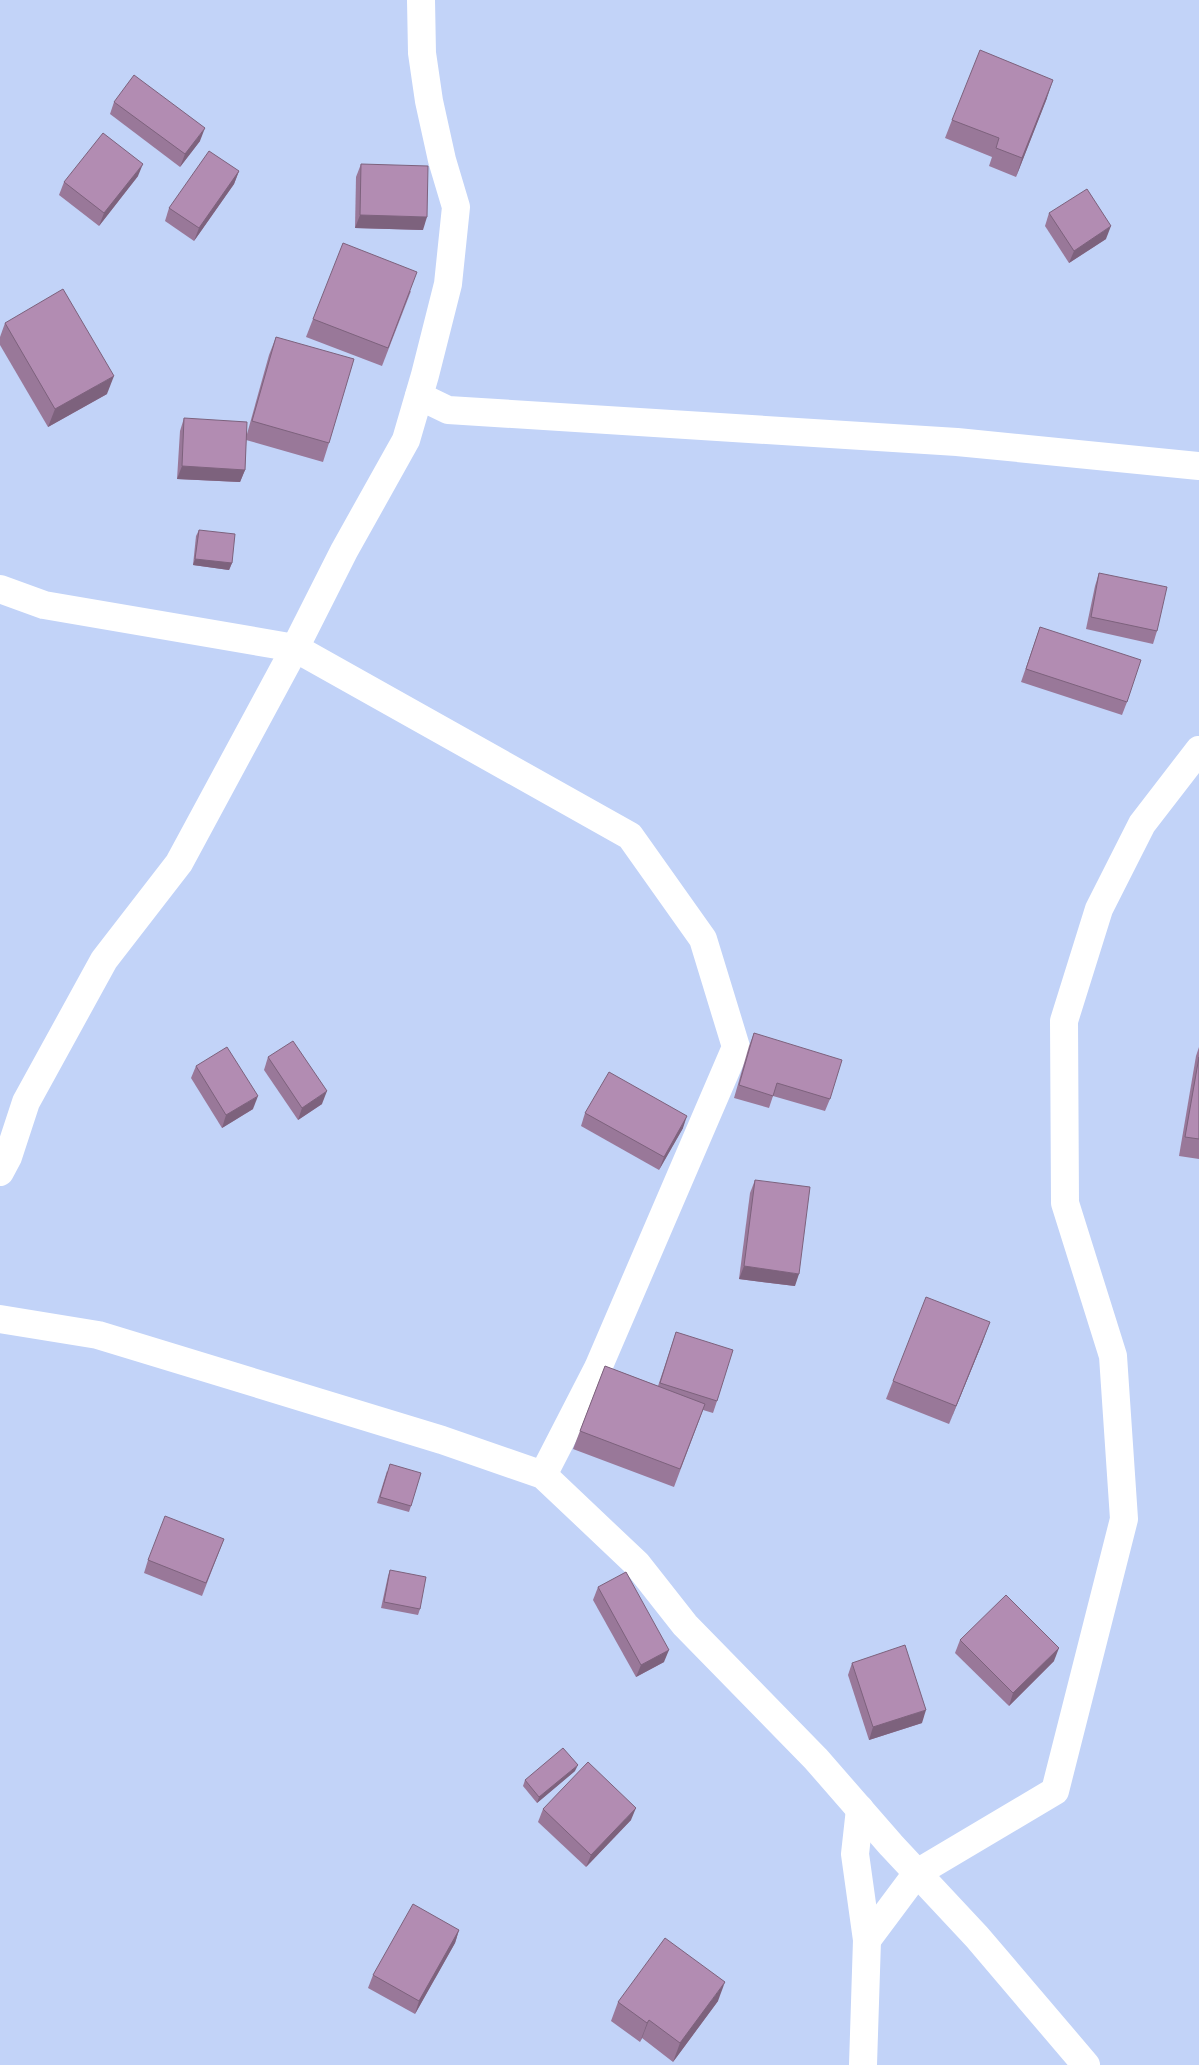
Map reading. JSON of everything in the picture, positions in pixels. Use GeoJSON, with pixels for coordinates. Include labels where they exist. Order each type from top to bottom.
{"type":"FeatureCollection","features":[{"type":"Feature","properties":{"kind":"street"},"geometry":{"type":"LineString","coordinates":[[0,1172],[8,1156],[26,1102],[104,960],[179,863],[295,648],[344,551],[406,440],[448,284],[456,207],[442,160],[429,101],[422,52],[421,0]]}},
{"type":"Feature","properties":{"kind":"street"},"geometry":{"type":"LineString","coordinates":[[419,396],[448,410],[957,442],[1199,466]]}},
{"type":"Feature","properties":{"kind":"street"},"geometry":{"type":"LineString","coordinates":[[406,440],[448,410]]}},
{"type":"Feature","properties":{"kind":"street"},"geometry":{"type":"LineString","coordinates":[[0,589],[44,605],[295,648],[630,836],[703,939],[736,1047],[598,1368],[543,1475]]}},
{"type":"Feature","properties":{"kind":"street"},"geometry":{"type":"LineString","coordinates":[[866,1940],[917,1873],[1056,1791],[1124,1519],[1113,1356],[1065,1203],[1064,1021],[1099,909],[1142,824],[1199,750]]}},
{"type":"Feature","properties":{"kind":"street"},"geometry":{"type":"LineString","coordinates":[[0,1319],[98,1334],[442,1440],[543,1475],[637,1564],[685,1625],[816,1759],[917,1873],[977,1937],[1086,2065]]}},
{"type":"Feature","properties":{"kind":"street"},"geometry":{"type":"LineString","coordinates":[[860,1809],[855,1854],[866,1940],[863,2065]]}},
{"type":"Feature","properties":{"kind":"building"},"geometry":{"type":"Polygon","coordinates":[[[980,50],[1053,80],[1022,158],[996,148],[999,138],[952,120],[980,50]]]}},
{"type":"Feature","properties":{"kind":"building"},"geometry":{"type":"Polygon","coordinates":[[[134,75],[205,128],[185,154],[114,102],[134,75]]]}},
{"type":"Feature","properties":{"kind":"building"},"geometry":{"type":"Polygon","coordinates":[[[103,133],[143,164],[104,213],[64,182],[103,133]]]}},
{"type":"Feature","properties":{"kind":"building"},"geometry":{"type":"Polygon","coordinates":[[[209,151],[239,171],[199,228],[169,208],[209,151]]]}},
{"type":"Feature","properties":{"kind":"building"},"geometry":{"type":"Polygon","coordinates":[[[361,164],[428,166],[427,217],[360,215],[361,164]]]}},
{"type":"Feature","properties":{"kind":"building"},"geometry":{"type":"Polygon","coordinates":[[[1087,189],[1111,226],[1074,251],[1049,213],[1087,189]]]}},
{"type":"Feature","properties":{"kind":"building"},"geometry":{"type":"Polygon","coordinates":[[[343,243],[417,272],[388,348],[313,319],[343,243]]]}},
{"type":"Feature","properties":{"kind":"building"},"geometry":{"type":"Polygon","coordinates":[[[63,289],[114,376],[55,409],[5,323],[63,289]]]}},
{"type":"Feature","properties":{"kind":"building"},"geometry":{"type":"Polygon","coordinates":[[[276,337],[354,359],[329,443],[252,421],[276,337]]]}},
{"type":"Feature","properties":{"kind":"building"},"geometry":{"type":"Polygon","coordinates":[[[184,418],[247,422],[245,470],[182,466],[184,418]]]}},
{"type":"Feature","properties":{"kind":"building"},"geometry":{"type":"Polygon","coordinates":[[[199,530],[235,534],[232,563],[195,559],[199,530]]]}},
{"type":"Feature","properties":{"kind":"building"},"geometry":{"type":"Polygon","coordinates":[[[1099,573],[1167,587],[1157,631],[1091,617],[1099,573]]]}},
{"type":"Feature","properties":{"kind":"building"},"geometry":{"type":"Polygon","coordinates":[[[1040,627],[1141,660],[1127,702],[1026,669],[1040,627]]]}},
{"type":"Feature","properties":{"kind":"building"},"geometry":{"type":"Polygon","coordinates":[[[754,1033],[842,1060],[830,1099],[777,1083],[773,1096],[739,1085],[754,1033]]]}},
{"type":"Feature","properties":{"kind":"building"},"geometry":{"type":"Polygon","coordinates":[[[293,1041],[327,1091],[302,1108],[268,1057],[293,1041]]]}},
{"type":"Feature","properties":{"kind":"building"},"geometry":{"type":"Polygon","coordinates":[[[227,1047],[258,1096],[226,1115],[196,1066],[227,1047]]]}},
{"type":"Feature","properties":{"kind":"building"},"geometry":{"type":"Polygon","coordinates":[[[1199,1057],[1199,1139],[1185,1137],[1199,1057]]]}},
{"type":"Feature","properties":{"kind":"building"},"geometry":{"type":"Polygon","coordinates":[[[609,1072],[687,1116],[664,1157],[585,1113],[609,1072]]]}},
{"type":"Feature","properties":{"kind":"building"},"geometry":{"type":"Polygon","coordinates":[[[755,1180],[810,1187],[799,1274],[744,1266],[755,1180]]]}},
{"type":"Feature","properties":{"kind":"building"},"geometry":{"type":"Polygon","coordinates":[[[926,1297],[990,1322],[956,1406],[893,1381],[926,1297]]]}},
{"type":"Feature","properties":{"kind":"building"},"geometry":{"type":"Polygon","coordinates":[[[676,1332],[733,1350],[717,1401],[660,1383],[676,1332]]]}},
{"type":"Feature","properties":{"kind":"building"},"geometry":{"type":"Polygon","coordinates":[[[605,1366],[705,1404],[680,1469],[580,1431],[605,1366]]]}},
{"type":"Feature","properties":{"kind":"building"},"geometry":{"type":"Polygon","coordinates":[[[390,1464],[421,1473],[411,1506],[380,1497],[390,1464]]]}},
{"type":"Feature","properties":{"kind":"building"},"geometry":{"type":"Polygon","coordinates":[[[165,1516],[224,1539],[206,1583],[148,1560],[165,1516]]]}},
{"type":"Feature","properties":{"kind":"building"},"geometry":{"type":"Polygon","coordinates":[[[390,1570],[426,1577],[420,1609],[384,1602],[390,1570]]]}},
{"type":"Feature","properties":{"kind":"building"},"geometry":{"type":"Polygon","coordinates":[[[626,1572],[669,1650],[641,1665],[598,1587],[626,1572]]]}},
{"type":"Feature","properties":{"kind":"building"},"geometry":{"type":"Polygon","coordinates":[[[1006,1595],[1059,1648],[1013,1693],[960,1640],[1006,1595]]]}},
{"type":"Feature","properties":{"kind":"building"},"geometry":{"type":"Polygon","coordinates":[[[905,1645],[926,1710],[873,1727],[852,1663],[905,1645]]]}},
{"type":"Feature","properties":{"kind":"building"},"geometry":{"type":"Polygon","coordinates":[[[563,1748],[578,1765],[539,1797],[525,1780],[563,1748]]]}},
{"type":"Feature","properties":{"kind":"building"},"geometry":{"type":"Polygon","coordinates":[[[588,1762],[636,1808],[591,1855],[543,1809],[588,1762]]]}},
{"type":"Feature","properties":{"kind":"building"},"geometry":{"type":"Polygon","coordinates":[[[413,1904],[459,1930],[419,2001],[373,1975],[413,1904]]]}},
{"type":"Feature","properties":{"kind":"building"},"geometry":{"type":"Polygon","coordinates":[[[665,1938],[725,1982],[680,2043],[649,2020],[647,2023],[618,2002],[665,1938]]]}}]}
